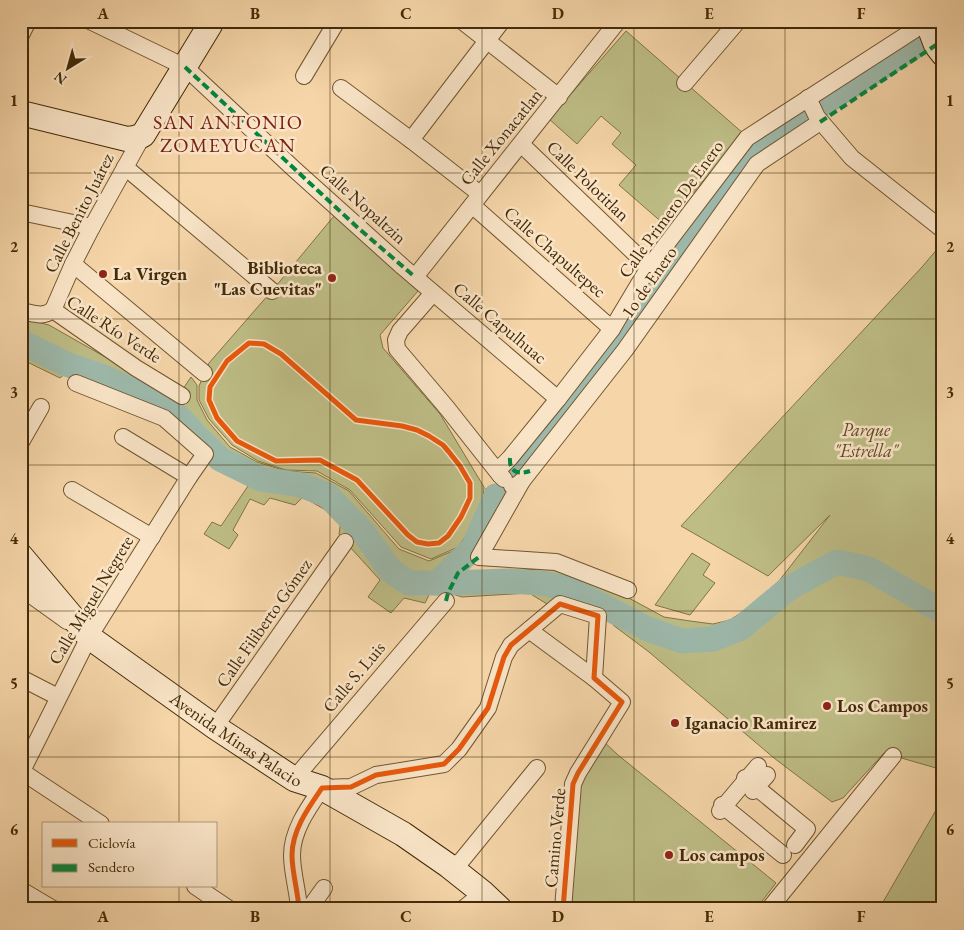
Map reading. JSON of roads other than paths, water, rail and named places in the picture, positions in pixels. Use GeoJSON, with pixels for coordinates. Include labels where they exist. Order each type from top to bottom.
{"type":"FeatureCollection","features":[{"type":"Feature","properties":{"kind":"main road"},"geometry":{"type":"LineString","coordinates":[[21,113],[127,139],[142,135],[210,25],[210,21]]}},
{"type":"Feature","properties":{"kind":"main road"},"geometry":{"type":"LineString","coordinates":[[927,21],[940,49]]}},
{"type":"Feature","properties":{"kind":"main road","name":"Avenida Minas Palacio"},"geometry":{"type":"LineString","coordinates":[[21,556],[89,637],[215,728],[294,779],[322,788],[403,834],[450,866],[492,901]]}},
{"type":"Feature","properties":{"kind":"street"},"geometry":{"type":"LineString","coordinates":[[21,35],[28,21]]}},
{"type":"Feature","properties":{"kind":"street","name":"Calle Nopaltzin"},"geometry":{"type":"LineString","coordinates":[[90,21],[184,67],[415,278]]}},
{"type":"Feature","properties":{"kind":"street"},"geometry":{"type":"LineString","coordinates":[[304,76],[337,21]]}},
{"type":"Feature","properties":{"kind":"street"},"geometry":{"type":"LineString","coordinates":[[462,21],[559,96]]}},
{"type":"Feature","properties":{"kind":"street"},"geometry":{"type":"LineString","coordinates":[[411,140],[502,21]]}},
{"type":"Feature","properties":{"kind":"street","name":"Calle Xonacatlan"},"geometry":{"type":"LineString","coordinates":[[415,278],[618,21]]}},
{"type":"Feature","properties":{"kind":"street"},"geometry":{"type":"LineString","coordinates":[[685,83],[738,21]]}},
{"type":"Feature","properties":{"kind":"street","name":"Calle Primero De Enero"},"geometry":{"type":"LineString","coordinates":[[511,485],[500,468],[558,399],[612,329],[650,268],[748,138],[814,110],[927,21]]}},
{"type":"Feature","properties":{"kind":"street","name":"Calle Chapultepec"},"geometry":{"type":"LineString","coordinates":[[341,88],[411,140],[612,329]]}},
{"type":"Feature","properties":{"kind":"street"},"geometry":{"type":"LineString","coordinates":[[814,110],[852,158],[943,230]]}},
{"type":"Feature","properties":{"kind":"street","name":"1o de Enero"},"geometry":{"type":"LineString","coordinates":[[628,590],[556,562],[479,557],[511,485],[625,350],[757,164],[814,110]]}},
{"type":"Feature","properties":{"kind":"street","name":"Calle Benito Juárez"},"geometry":{"type":"LineString","coordinates":[[53,310],[73,264],[142,135]]}},
{"type":"Feature","properties":{"kind":"street","name":"Calle Polotitlan"},"geometry":{"type":"LineString","coordinates":[[521,144],[650,268]]}},
{"type":"Feature","properties":{"kind":"street"},"geometry":{"type":"LineString","coordinates":[[125,167],[272,290]]}},
{"type":"Feature","properties":{"kind":"street"},"geometry":{"type":"LineString","coordinates":[[21,212],[92,227]]}},
{"type":"Feature","properties":{"kind":"street"},"geometry":{"type":"LineString","coordinates":[[73,264],[204,373]]}},
{"type":"Feature","properties":{"kind":"street","name":"Calle Capulhuac"},"geometry":{"type":"LineString","coordinates":[[415,278],[558,399]]}},
{"type":"Feature","properties":{"kind":"street"},"geometry":{"type":"LineString","coordinates":[[433,293],[400,331],[396,340],[397,349],[511,485]]}},
{"type":"Feature","properties":{"kind":"street","name":"Calle Río Verde"},"geometry":{"type":"LineString","coordinates":[[21,311],[46,314],[53,310],[136,368],[182,396]]}},
{"type":"Feature","properties":{"kind":"street","name":"Calle Miguel Negrete"},"geometry":{"type":"LineString","coordinates":[[21,771],[89,637],[205,454],[164,418],[76,383]]}},
{"type":"Feature","properties":{"kind":"street"},"geometry":{"type":"LineString","coordinates":[[21,442],[41,407]]}},
{"type":"Feature","properties":{"kind":"street"},"geometry":{"type":"LineString","coordinates":[[123,437],[189,477]]}},
{"type":"Feature","properties":{"kind":"street"},"geometry":{"type":"LineString","coordinates":[[72,490],[152,536]]}},
{"type":"Feature","properties":{"kind":"street","name":"Calle Filiberto Gómez"},"geometry":{"type":"LineString","coordinates":[[215,728],[345,542]]}},
{"type":"Feature","properties":{"kind":"street"},"geometry":{"type":"LineString","coordinates":[[21,588],[89,637]]}},
{"type":"Feature","properties":{"kind":"street","name":"Calle S. Luis"},"geometry":{"type":"LineString","coordinates":[[294,779],[446,601]]}},
{"type":"Feature","properties":{"kind":"street"},"geometry":{"type":"LineString","coordinates":[[299,909],[292,854],[294,842],[305,813],[322,788],[351,787],[376,775],[444,764],[459,749],[488,708],[504,656],[511,645],[560,604],[598,616],[594,678]]}},
{"type":"Feature","properties":{"kind":"street"},"geometry":{"type":"LineString","coordinates":[[529,630],[594,678]]}},
{"type":"Feature","properties":{"kind":"street"},"geometry":{"type":"LineString","coordinates":[[21,678],[58,697]]}},
{"type":"Feature","properties":{"kind":"street","name":"Camino Verde"},"geometry":{"type":"LineString","coordinates":[[563,909],[573,784],[622,702],[594,678]]}},
{"type":"Feature","properties":{"kind":"street"},"geometry":{"type":"LineString","coordinates":[[769,909],[893,756]]}},
{"type":"Feature","properties":{"kind":"street"},"geometry":{"type":"LineString","coordinates":[[450,866],[452,868],[462,860],[537,768]]}},
{"type":"Feature","properties":{"kind":"street"},"geometry":{"type":"LineString","coordinates":[[21,771],[98,822]]}},
{"type":"Feature","properties":{"kind":"street"},"geometry":{"type":"LineString","coordinates":[[771,797],[807,829],[753,830],[771,797]]}},
{"type":"Feature","properties":{"kind":"street"},"geometry":{"type":"LineString","coordinates":[[753,830],[799,845],[811,856]]}},
{"type":"Feature","properties":{"kind":"street"},"geometry":{"type":"LineString","coordinates":[[753,830],[796,874]]}},
{"type":"Feature","properties":{"kind":"street"},"geometry":{"type":"LineString","coordinates":[[198,888],[229,909]]}},
{"type":"Feature","properties":{"kind":"street"},"geometry":{"type":"LineString","coordinates":[[309,909],[324,888]]}},
{"type":"Feature","properties":{"kind":"street"},"geometry":{"type":"LineString","coordinates":[[21,890],[53,909]]}},
{"type":"Feature","properties":{"kind":"street"},"geometry":{"type":"LineString","coordinates":[[463,909],[492,901]]}},
{"type":"Feature","properties":{"kind":"waterway"},"geometry":{"type":"LineString","coordinates":[[512,473],[621,333],[748,147],[813,110],[922,42],[943,23]]}},
{"type":"Feature","properties":{"kind":"waterway"},"geometry":{"type":"LineString","coordinates":[[21,342],[66,364],[103,377],[155,400],[180,418],[220,459],[261,479],[301,485],[327,495],[363,532],[391,571],[409,583],[507,581],[541,583],[570,589],[648,629],[682,641],[713,639],[741,628],[789,588],[837,562],[869,569],[943,612]]}},
{"type":"Feature","properties":{"kind":"waterway"},"geometry":{"type":"LineString","coordinates":[[437,583],[473,548],[496,496]]}},
{"type":"Feature","properties":{"kind":"place","name":"La Virgen"},"geometry":{"type":"Point","coordinates":[103,274]}},
{"type":"Feature","properties":{"kind":"place","name":"Biblioteca \"Las Cuevitas\""},"geometry":{"type":"Point","coordinates":[332,278]}},
{"type":"Feature","properties":{"kind":"place","name":"Los Campos"},"geometry":{"type":"Point","coordinates":[827,706]}},
{"type":"Feature","properties":{"kind":"place","name":"Iganacio Ramirez"},"geometry":{"type":"Point","coordinates":[675,723]}},
{"type":"Feature","properties":{"kind":"place","name":"Los campos"},"geometry":{"type":"Point","coordinates":[669,855]}},
{"type":"Feature","properties":{"kind":"district","name":"SAN ANTONIO ZOMEYUCAN"},"geometry":{"type":"Point","coordinates":[228,134]}},
{"type":"Feature","properties":{"kind":"park label","name":"Parque \"Estrella\""},"geometry":{"type":"Point","coordinates":[866,440]}}]}
